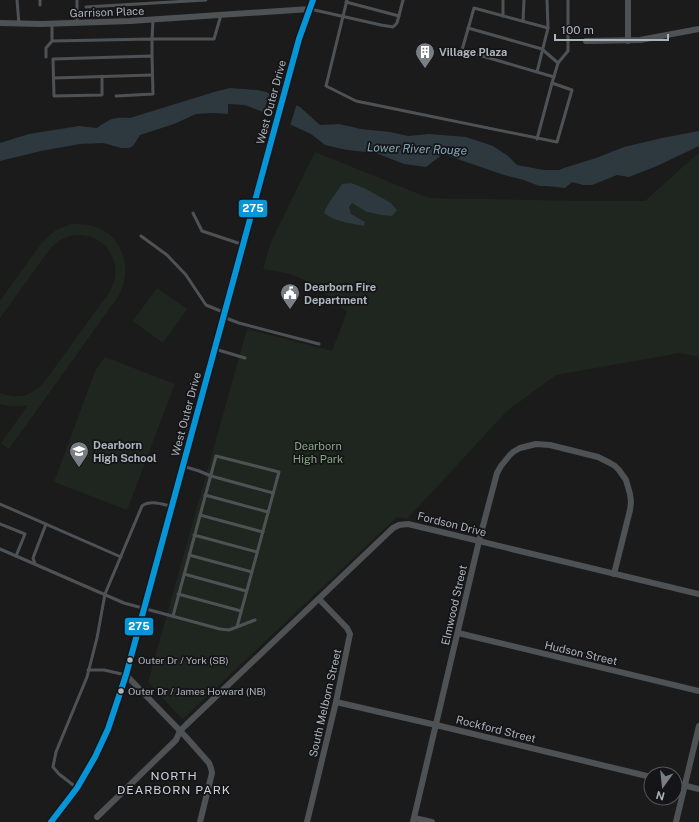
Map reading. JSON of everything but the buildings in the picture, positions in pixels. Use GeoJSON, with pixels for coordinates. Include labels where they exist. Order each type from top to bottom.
{"type":"FeatureCollection","features":[{"type":"Feature","properties":{"kind":"main road","name":"West Outer Drive"},"geometry":{"type":"LineString","coordinates":[[51,822],[77,788],[95,757],[108,729],[126,675],[299,39],[313,0]]}},
{"type":"Feature","properties":{"kind":"street"},"geometry":{"type":"LineString","coordinates":[[628,0],[628,41]]}},
{"type":"Feature","properties":{"kind":"street","name":"Garrison Place"},"geometry":{"type":"LineString","coordinates":[[0,23],[52,24],[130,22],[310,9]]}},
{"type":"Feature","properties":{"kind":"street"},"geometry":{"type":"LineString","coordinates":[[586,42],[640,40],[699,29]]}},
{"type":"Feature","properties":{"kind":"street","name":"Elmwood Street"},"geometry":{"type":"LineString","coordinates":[[413,820],[479,541],[497,473],[504,461],[509,456],[520,448],[536,444],[550,445],[598,457],[610,463],[619,470],[629,487],[631,502],[614,574]]}},
{"type":"Feature","properties":{"kind":"street","name":"Fordson Drive"},"geometry":{"type":"LineString","coordinates":[[97,817],[176,740],[180,731],[186,725],[318,599],[399,525],[408,524],[448,533],[699,594]]}},
{"type":"Feature","properties":{"kind":"street","name":"South Melborn Street"},"geometry":{"type":"LineString","coordinates":[[307,822],[336,702],[350,634],[347,628],[318,599]]}},
{"type":"Feature","properties":{"kind":"street","name":"Hudson Street"},"geometry":{"type":"LineString","coordinates":[[458,633],[699,691]]}},
{"type":"Feature","properties":{"kind":"street"},"geometry":{"type":"LineString","coordinates":[[126,675],[209,763],[212,773],[200,822]]}},
{"type":"Feature","properties":{"kind":"street","name":"Rockford Street"},"geometry":{"type":"LineString","coordinates":[[336,702],[643,775]]}},
{"type":"Feature","properties":{"kind":"street"},"geometry":{"type":"LineString","coordinates":[[676,822],[699,726]]}},
{"type":"Feature","properties":{"kind":"street"},"geometry":{"type":"LineString","coordinates":[[685,785],[699,789]]}},
{"type":"Feature","properties":{"kind":"street"},"geometry":{"type":"LineString","coordinates":[[413,820],[432,822]]}},
{"type":"Feature","properties":{"kind":"lane"},"geometry":{"type":"LineString","coordinates":[[18,0],[19,24]]}},
{"type":"Feature","properties":{"kind":"lane"},"geometry":{"type":"LineString","coordinates":[[40,0],[40,5]]}},
{"type":"Feature","properties":{"kind":"lane"},"geometry":{"type":"LineString","coordinates":[[77,0],[77,23]]}},
{"type":"Feature","properties":{"kind":"lane"},"geometry":{"type":"LineString","coordinates":[[86,7],[205,0]]}},
{"type":"Feature","properties":{"kind":"lane"},"geometry":{"type":"LineString","coordinates":[[310,9],[393,27],[397,23],[403,0]]}},
{"type":"Feature","properties":{"kind":"lane"},"geometry":{"type":"LineString","coordinates":[[503,0],[503,16]]}},
{"type":"Feature","properties":{"kind":"lane"},"geometry":{"type":"LineString","coordinates":[[523,21],[524,0]]}},
{"type":"Feature","properties":{"kind":"lane"},"geometry":{"type":"LineString","coordinates":[[537,72],[548,28],[547,0]]}},
{"type":"Feature","properties":{"kind":"lane"},"geometry":{"type":"LineString","coordinates":[[537,139],[558,63],[568,51],[568,0]]}},
{"type":"Feature","properties":{"kind":"lane"},"geometry":{"type":"LineString","coordinates":[[399,16],[346,1],[326,86],[356,101],[557,142],[572,90],[552,84]]}},
{"type":"Feature","properties":{"kind":"lane"},"geometry":{"type":"LineString","coordinates":[[548,28],[474,8],[462,50],[554,77]]}},
{"type":"Feature","properties":{"kind":"lane"},"geometry":{"type":"LineString","coordinates":[[52,41],[214,39],[221,15]]}},
{"type":"Feature","properties":{"kind":"lane"},"geometry":{"type":"LineString","coordinates":[[116,96],[153,94],[152,20]]}},
{"type":"Feature","properties":{"kind":"lane"},"geometry":{"type":"LineString","coordinates":[[46,57],[46,48],[52,41],[52,24]]}},
{"type":"Feature","properties":{"kind":"lane"},"geometry":{"type":"LineString","coordinates":[[468,28],[542,49],[558,63]]}},
{"type":"Feature","properties":{"kind":"lane"},"geometry":{"type":"LineString","coordinates":[[102,76],[102,95],[54,96],[53,59],[152,56]]}},
{"type":"Feature","properties":{"kind":"lane"},"geometry":{"type":"LineString","coordinates":[[54,78],[152,75]]}},
{"type":"Feature","properties":{"kind":"lane"},"geometry":{"type":"LineString","coordinates":[[193,213],[202,231],[243,244]]}},
{"type":"Feature","properties":{"kind":"lane"},"geometry":{"type":"LineString","coordinates":[[141,236],[167,255],[186,275],[206,305],[239,323],[319,344]]}},
{"type":"Feature","properties":{"kind":"lane"},"geometry":{"type":"LineString","coordinates":[[215,349],[245,358]]}},
{"type":"Feature","properties":{"kind":"lane"},"geometry":{"type":"LineString","coordinates":[[172,616],[216,456],[279,472],[237,627]]}},
{"type":"Feature","properties":{"kind":"lane"},"geometry":{"type":"LineString","coordinates":[[183,466],[211,476],[273,493]]}},
{"type":"Feature","properties":{"kind":"lane"},"geometry":{"type":"LineString","coordinates":[[205,495],[268,512]]}},
{"type":"Feature","properties":{"kind":"lane"},"geometry":{"type":"LineString","coordinates":[[77,788],[59,774],[53,767],[56,752],[87,678],[97,638],[105,594],[144,505],[151,502],[172,506]]}},
{"type":"Feature","properties":{"kind":"lane"},"geometry":{"type":"LineString","coordinates":[[0,504],[121,557]]}},
{"type":"Feature","properties":{"kind":"lane"},"geometry":{"type":"LineString","coordinates":[[200,515],[262,532]]}},
{"type":"Feature","properties":{"kind":"lane"},"geometry":{"type":"LineString","coordinates":[[0,524],[25,534],[16,556]]}},
{"type":"Feature","properties":{"kind":"lane"},"geometry":{"type":"LineString","coordinates":[[35,564],[33,558],[46,524]]}},
{"type":"Feature","properties":{"kind":"lane"},"geometry":{"type":"LineString","coordinates":[[194,535],[257,552]]}},
{"type":"Feature","properties":{"kind":"lane"},"geometry":{"type":"LineString","coordinates":[[0,549],[124,603],[145,609],[220,629],[229,630],[255,620]]}},
{"type":"Feature","properties":{"kind":"lane"},"geometry":{"type":"LineString","coordinates":[[189,555],[252,572]]}},
{"type":"Feature","properties":{"kind":"lane"},"geometry":{"type":"LineString","coordinates":[[184,574],[246,591]]}},
{"type":"Feature","properties":{"kind":"lane"},"geometry":{"type":"LineString","coordinates":[[178,594],[241,611]]}},
{"type":"Feature","properties":{"kind":"lane"},"geometry":{"type":"LineString","coordinates":[[88,670],[104,670],[126,675]]}},
{"type":"Feature","properties":{"kind":"green space","name":"Dearborn High Park"},"geometry":{"type":"Polygon","coordinates":[[[315,152],[429,198],[584,201],[645,201],[696,155],[699,155],[699,357],[680,353],[556,375],[507,411],[407,519],[397,517],[182,719],[148,682],[247,329],[332,351],[347,312],[317,286],[291,274],[263,269],[271,242],[315,152]]]}},
{"type":"Feature","properties":{"kind":"green space"},"geometry":{"type":"Polygon","coordinates":[[[72,224],[86,225],[100,229],[110,235],[117,243],[125,264],[125,276],[122,287],[117,298],[9,449],[1,443],[28,405],[7,406],[0,404],[0,393],[13,396],[25,395],[35,390],[45,381],[109,293],[115,278],[115,263],[109,251],[100,242],[89,236],[75,235],[62,240],[49,250],[0,318],[0,301],[41,244],[58,229],[72,224]]]}},
{"type":"Feature","properties":{"kind":"green space"},"geometry":{"type":"Polygon","coordinates":[[[157,288],[187,309],[163,343],[133,321],[157,288]]]}},
{"type":"Feature","properties":{"kind":"green space"},"geometry":{"type":"Polygon","coordinates":[[[105,357],[175,384],[127,510],[54,482],[96,369],[105,357]]]}},
{"type":"Feature","properties":{"kind":"water","name":"Lower River Rouge"},"geometry":{"type":"Polygon","coordinates":[[[230,88],[266,92],[300,107],[320,125],[339,124],[408,136],[429,134],[466,137],[493,146],[508,156],[517,165],[544,170],[559,170],[624,147],[699,131],[699,146],[657,166],[629,177],[617,175],[592,185],[583,185],[572,182],[565,188],[539,186],[443,154],[426,167],[404,164],[376,153],[347,150],[325,145],[311,134],[263,112],[245,105],[228,104],[228,114],[196,114],[174,124],[140,135],[133,146],[129,148],[121,148],[103,143],[80,144],[41,151],[0,161],[0,143],[29,134],[79,126],[97,128],[113,119],[130,118],[230,88]]]}},
{"type":"Feature","properties":{"kind":"water"},"geometry":{"type":"Polygon","coordinates":[[[351,183],[364,188],[391,203],[397,210],[392,216],[382,215],[367,212],[352,203],[349,207],[351,214],[365,222],[364,226],[338,220],[324,213],[342,184],[351,183]]]}},
{"type":"Feature","properties":{"kind":"pier"},"geometry":{"type":"Polygon","coordinates":[[[270,92],[297,103],[290,126],[263,114],[270,92]]]}},
{"type":"Feature","properties":{"kind":"transit line","name":"275"},"geometry":{"type":"LineString","coordinates":[[51,822],[77,788],[95,757],[108,729],[126,675],[299,39],[313,0]]}},
{"type":"Feature","properties":{"kind":"place","name":"Village Plaza"},"geometry":{"type":"Point","coordinates":[425,69]}},
{"type":"Feature","properties":{"kind":"place","name":"Dearborn Fire Department"},"geometry":{"type":"Point","coordinates":[290,310]}},
{"type":"Feature","properties":{"kind":"place","name":"Dearborn High School"},"geometry":{"type":"Point","coordinates":[79,468]}},
{"type":"Feature","properties":{"kind":"place","name":"Outer Dr / York (SB)"},"geometry":{"type":"Point","coordinates":[130,660]}},
{"type":"Feature","properties":{"kind":"place","name":"Outer Dr / James Howard (NB)"},"geometry":{"type":"Point","coordinates":[121,691]}},
{"type":"Feature","properties":{"kind":"district","name":"NORTH DEARBORN PARK"},"geometry":{"type":"Point","coordinates":[174,783]}}]}
